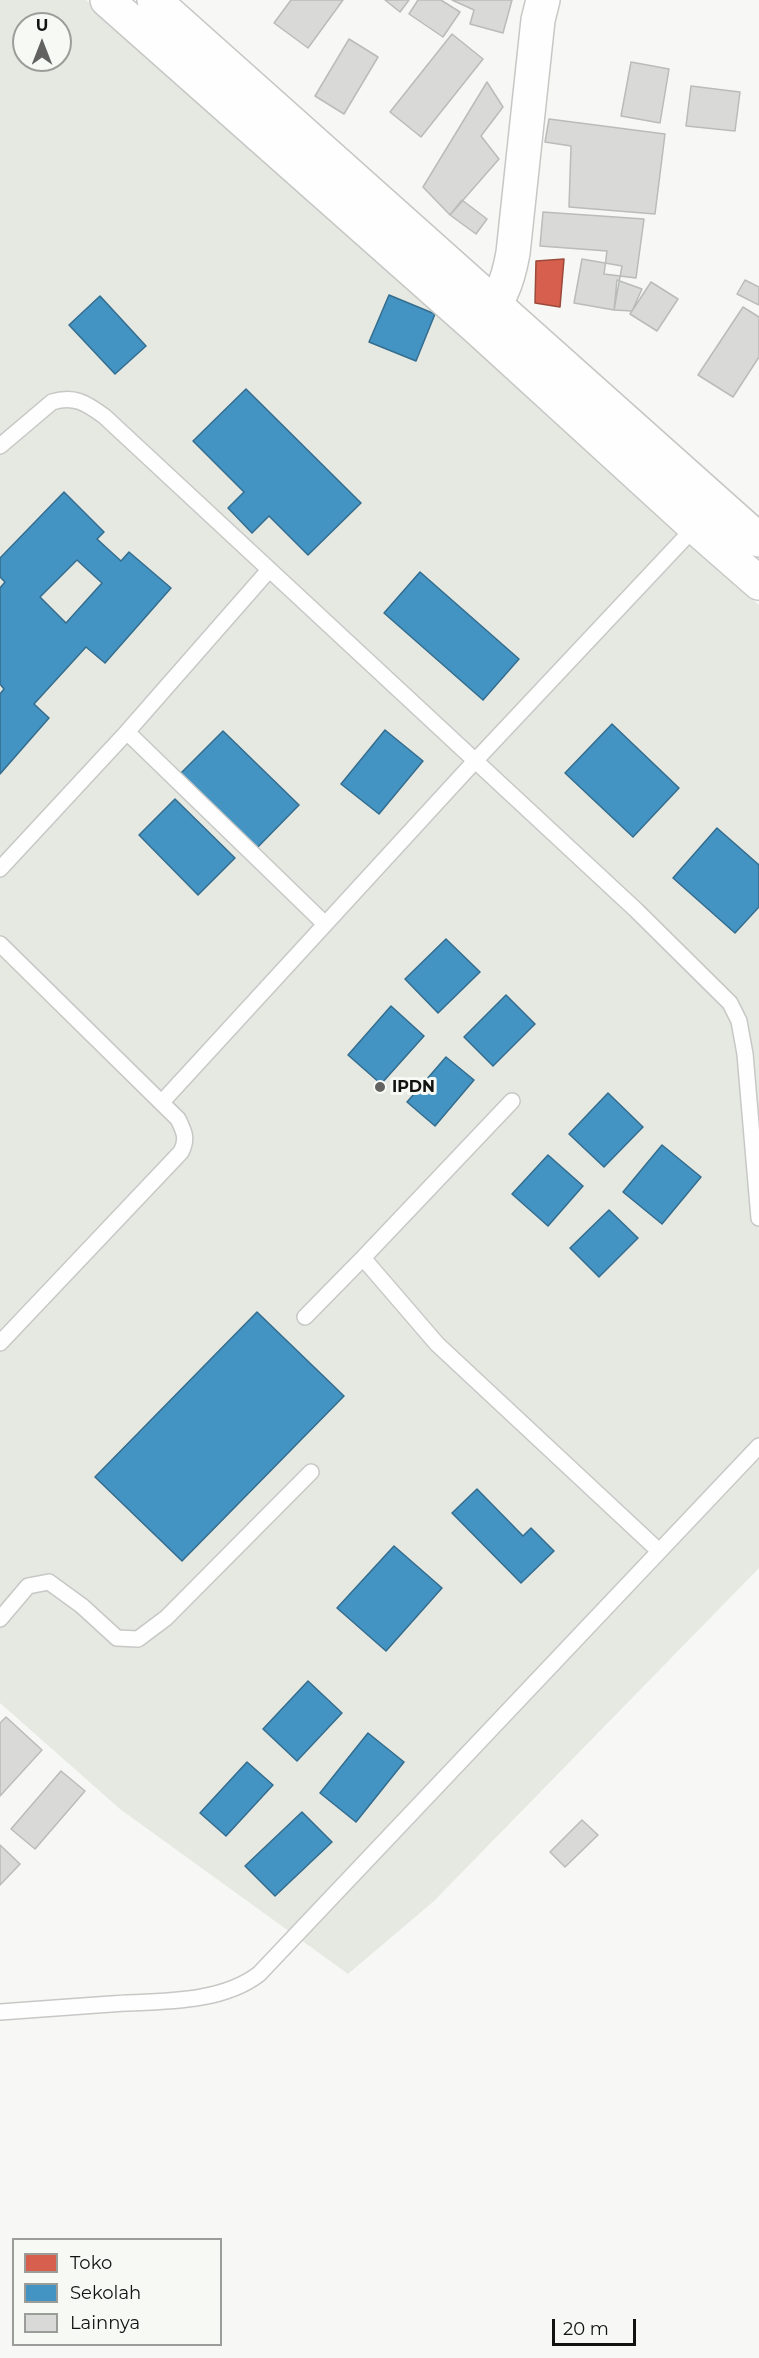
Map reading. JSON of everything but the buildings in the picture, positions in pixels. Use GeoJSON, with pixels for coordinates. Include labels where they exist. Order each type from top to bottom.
{"type":"FeatureCollection","features":[{"type":"Feature","properties":{"kind":"main road"},"geometry":{"type":"LineString","coordinates":[[107,0],[486,317],[759,540]]}},
{"type":"Feature","properties":{"kind":"main road"},"geometry":{"type":"LineString","coordinates":[[154,0],[407,224],[486,317],[695,527],[759,583]]}},
{"type":"Feature","properties":{"kind":"main road"},"geometry":{"type":"LineString","coordinates":[[486,317],[508,281],[534,54],[543,0]]}},
{"type":"Feature","properties":{"kind":"lane"},"geometry":{"type":"LineString","coordinates":[[0,446],[52,402],[67,399],[83,401],[111,422],[636,910],[730,1003],[739,1021],[745,1054],[759,1218]]}},
{"type":"Feature","properties":{"kind":"lane"},"geometry":{"type":"LineString","coordinates":[[162,1102],[475,761],[695,527]]}},
{"type":"Feature","properties":{"kind":"lane"},"geometry":{"type":"LineString","coordinates":[[0,869],[127,732],[269,570]]}},
{"type":"Feature","properties":{"kind":"lane"},"geometry":{"type":"LineString","coordinates":[[127,732],[325,924]]}},
{"type":"Feature","properties":{"kind":"lane"},"geometry":{"type":"LineString","coordinates":[[0,944],[178,1119],[185,1132],[186,1143],[181,1152],[0,1343]]}},
{"type":"Feature","properties":{"kind":"lane"},"geometry":{"type":"LineString","coordinates":[[305,1317],[512,1101]]}},
{"type":"Feature","properties":{"kind":"lane"},"geometry":{"type":"LineString","coordinates":[[363,1258],[437,1344],[658,1551]]}},
{"type":"Feature","properties":{"kind":"lane"},"geometry":{"type":"LineString","coordinates":[[0,2012],[177,2000],[212,1994],[249,1982],[759,1446]]}},
{"type":"Feature","properties":{"kind":"lane"},"geometry":{"type":"LineString","coordinates":[[0,1619],[28,1586],[49,1582],[82,1606],[117,1638],[138,1639],[166,1618],[311,1472]]}},
{"type":"Feature","properties":{"kind":"shaded area","name":"IPDN"},"geometry":{"type":"Polygon","coordinates":[[[0,0],[86,0],[759,605],[759,1568],[433,1902],[348,1974],[120,1809],[0,1703],[0,0]]]}},
{"type":"Feature","properties":{"kind":"place","name":"IPDN"},"geometry":{"type":"Point","coordinates":[380,1087]}}]}
